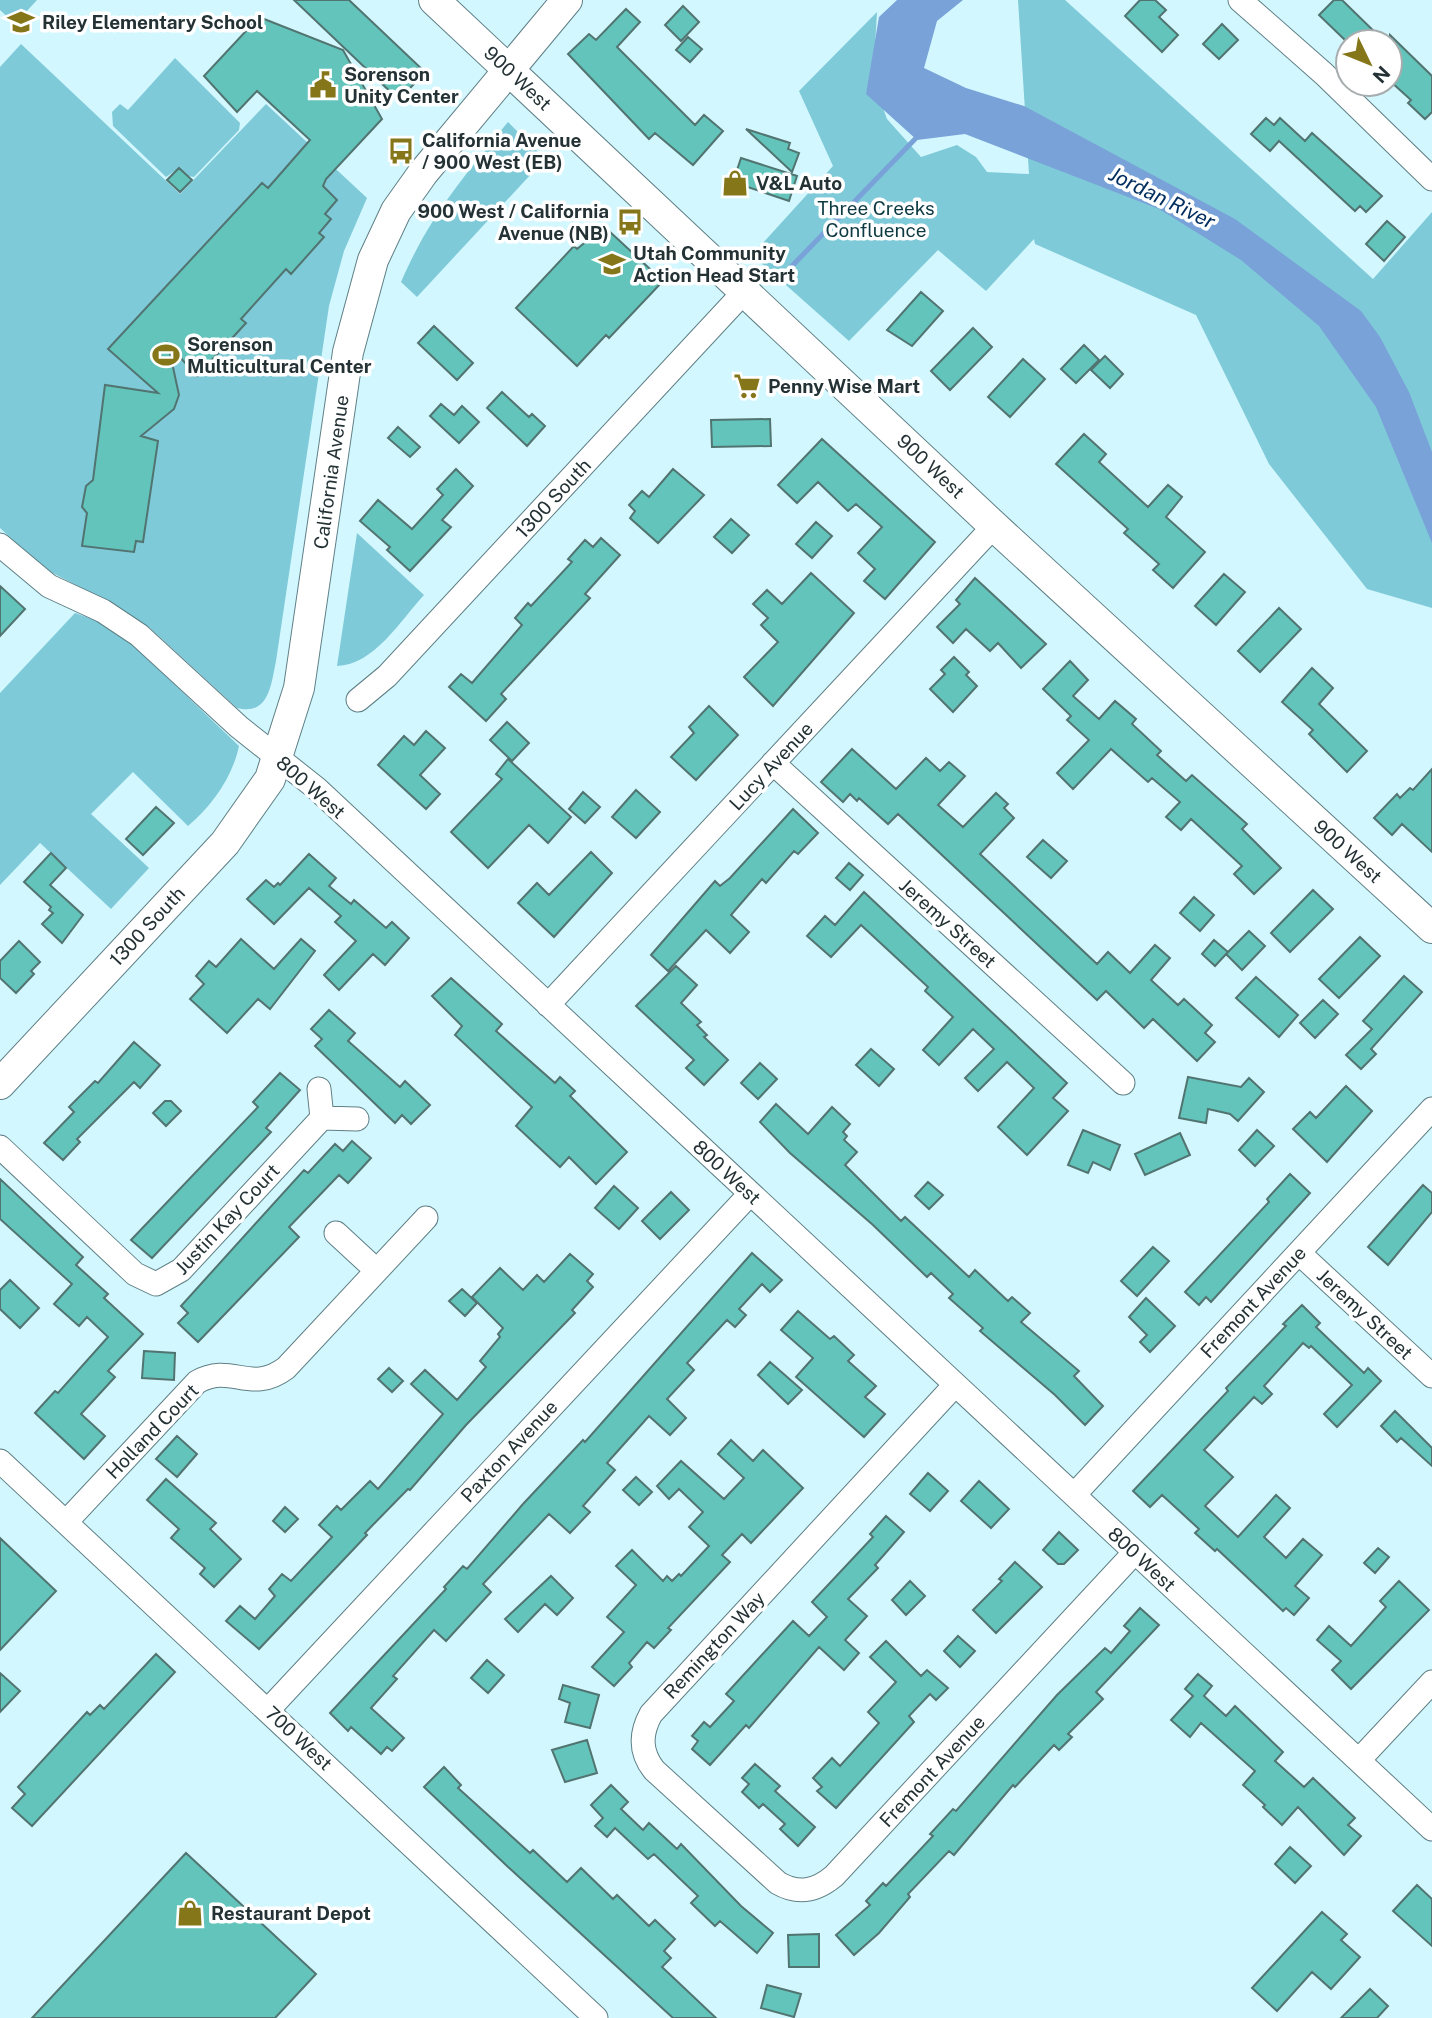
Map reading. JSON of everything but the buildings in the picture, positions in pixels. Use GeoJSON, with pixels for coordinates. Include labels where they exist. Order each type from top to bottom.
{"type":"FeatureCollection","features":[{"type":"Feature","properties":{"kind":"main road","name":"900 West"},"geometry":{"type":"LineString","coordinates":[[434,0],[994,526],[1432,928]]}},
{"type":"Feature","properties":{"kind":"main road","name":"California Avenue"},"geometry":{"type":"LineString","coordinates":[[279,758],[295,707],[304,663],[348,352],[373,260],[410,190],[567,0]]}},
{"type":"Feature","properties":{"kind":"main road","name":"1300 South"},"geometry":{"type":"LineString","coordinates":[[0,1084],[234,832],[262,792],[279,758]]}},
{"type":"Feature","properties":{"kind":"street"},"geometry":{"type":"LineString","coordinates":[[1240,0],[1324,74],[1432,179]]}},
{"type":"Feature","properties":{"kind":"street","name":"1300 South"},"geometry":{"type":"LineString","coordinates":[[358,700],[387,676],[744,292]]}},
{"type":"Feature","properties":{"kind":"street","name":"Lucy Avenue"},"geometry":{"type":"LineString","coordinates":[[548,1006],[994,526]]}},
{"type":"Feature","properties":{"kind":"street","name":"800 West"},"geometry":{"type":"LineString","coordinates":[[0,545],[50,586],[103,611],[139,635],[239,727],[316,788],[1432,1829]]}},
{"type":"Feature","properties":{"kind":"street","name":"Jeremy Street"},"geometry":{"type":"LineString","coordinates":[[773,763],[1123,1083]]}},
{"type":"Feature","properties":{"kind":"street"},"geometry":{"type":"LineString","coordinates":[[319,1089],[322,1118],[356,1119]]}},
{"type":"Feature","properties":{"kind":"street","name":"Fremont Avenue"},"geometry":{"type":"LineString","coordinates":[[1074,1495],[1432,1109]]}},
{"type":"Feature","properties":{"kind":"street","name":"Justin Kay Court"},"geometry":{"type":"LineString","coordinates":[[0,1147],[135,1274],[156,1284],[181,1270],[322,1118]]}},
{"type":"Feature","properties":{"kind":"street","name":"Paxton Avenue"},"geometry":{"type":"LineString","coordinates":[[268,1709],[750,1194]]}},
{"type":"Feature","properties":{"kind":"street","name":"Holland Court"},"geometry":{"type":"LineString","coordinates":[[66,1521],[197,1382],[216,1374],[261,1381],[278,1374],[426,1218]]}},
{"type":"Feature","properties":{"kind":"street"},"geometry":{"type":"LineString","coordinates":[[336,1233],[376,1270]]}},
{"type":"Feature","properties":{"kind":"street","name":"Jeremy Street"},"geometry":{"type":"LineString","coordinates":[[1299,1253],[1432,1376]]}},
{"type":"Feature","properties":{"kind":"street","name":"Remington Way"},"geometry":{"type":"LineString","coordinates":[[809,1890],[793,1889],[772,1878],[654,1770],[645,1756],[644,1729],[656,1707],[955,1385]]}},
{"type":"Feature","properties":{"kind":"street","name":"700 West"},"geometry":{"type":"LineString","coordinates":[[0,1461],[596,2018]]}},
{"type":"Feature","properties":{"kind":"street","name":"Fremont Avenue"},"geometry":{"type":"LineString","coordinates":[[809,1890],[834,1876],[1135,1552]]}},
{"type":"Feature","properties":{"kind":"street"},"geometry":{"type":"LineString","coordinates":[[1359,1760],[1432,1682]]}},
{"type":"Feature","properties":{"kind":"green space"},"geometry":{"type":"Polygon","coordinates":[[[0,0],[37,0],[15,24],[0,10],[0,0]]]}},
{"type":"Feature","properties":{"kind":"green space","name":"Three Creeks Confluence"},"geometry":{"type":"Polygon","coordinates":[[[1018,0],[1065,0],[1373,279],[1432,212],[1432,608],[1367,589],[1269,464],[1196,315],[1035,244],[1034,239],[986,291],[938,250],[849,341],[752,255],[833,166],[799,91],[877,12],[873,81],[887,119],[921,157],[957,145],[976,157],[987,172],[1029,174],[1018,0]]]}},
{"type":"Feature","properties":{"kind":"green space"},"geometry":{"type":"Polygon","coordinates":[[[21,44],[180,194],[266,104],[367,198],[344,251],[329,306],[276,661],[267,696],[256,707],[237,708],[150,628],[105,600],[43,568],[0,528],[0,67],[21,44]]]}},
{"type":"Feature","properties":{"kind":"green space"},"geometry":{"type":"Polygon","coordinates":[[[175,58],[240,123],[239,130],[194,177],[188,176],[179,168],[166,177],[113,126],[112,112],[120,104],[128,110],[175,58]]]}},
{"type":"Feature","properties":{"kind":"green space"},"geometry":{"type":"Polygon","coordinates":[[[508,122],[545,159],[417,297],[401,282],[423,237],[448,198],[508,122]]]}},
{"type":"Feature","properties":{"kind":"green space"},"geometry":{"type":"Polygon","coordinates":[[[357,533],[424,595],[396,629],[374,650],[350,664],[337,666],[357,533]]]}},
{"type":"Feature","properties":{"kind":"green space"},"geometry":{"type":"Polygon","coordinates":[[[75,613],[101,622],[128,640],[239,746],[232,768],[220,790],[188,826],[133,772],[91,814],[149,868],[111,909],[40,843],[0,885],[0,693],[75,613]]]}},
{"type":"Feature","properties":{"kind":"water","name":"Jordan River"},"geometry":{"type":"Polygon","coordinates":[[[897,0],[963,0],[937,21],[924,68],[966,88],[1024,106],[1235,219],[1361,311],[1380,337],[1409,392],[1432,452],[1432,543],[1376,407],[1319,326],[1241,260],[1159,209],[965,134],[917,140],[866,94],[879,17],[897,0]]]}},
{"type":"Feature","properties":{"kind":"waterway"},"geometry":{"type":"LineString","coordinates":[[790,268],[919,135]]}},
{"type":"Feature","properties":{"kind":"place","name":"Riley Elementary School"},"geometry":{"type":"Point","coordinates":[21,22]}},
{"type":"Feature","properties":{"kind":"place","name":"Sorenson Unity Center"},"geometry":{"type":"Point","coordinates":[323,85]}},
{"type":"Feature","properties":{"kind":"place","name":"California Avenue / 900 West (EB)"},"geometry":{"type":"Point","coordinates":[401,151]}},
{"type":"Feature","properties":{"kind":"place","name":"V&L Auto"},"geometry":{"type":"Point","coordinates":[735,183]}},
{"type":"Feature","properties":{"kind":"place","name":"900 West / California Avenue (NB)"},"geometry":{"type":"Point","coordinates":[630,222]}},
{"type":"Feature","properties":{"kind":"place","name":"Utah Community Action Head Start"},"geometry":{"type":"Point","coordinates":[612,264]}},
{"type":"Feature","properties":{"kind":"place","name":"Sorenson Multicultural Center"},"geometry":{"type":"Point","coordinates":[166,355]}},
{"type":"Feature","properties":{"kind":"place","name":"Penny Wise Mart"},"geometry":{"type":"Point","coordinates":[747,386]}},
{"type":"Feature","properties":{"kind":"place","name":"Restaurant Depot"},"geometry":{"type":"Point","coordinates":[190,1913]}}]}
